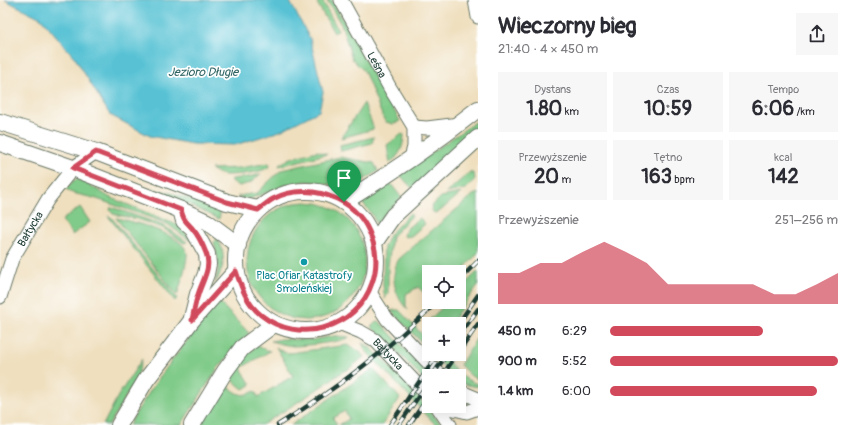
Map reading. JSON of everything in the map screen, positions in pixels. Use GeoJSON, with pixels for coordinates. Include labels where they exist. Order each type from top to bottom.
{"type":"FeatureCollection","features":[{"type":"Feature","properties":{"kind":"main road"},"geometry":{"type":"LineString","coordinates":[[344,202],[460,124],[478,109]]}},
{"type":"Feature","properties":{"kind":"main road"},"geometry":{"type":"LineString","coordinates":[[0,122],[96,152],[227,202],[258,210]]}},
{"type":"Feature","properties":{"kind":"main road"},"geometry":{"type":"LineString","coordinates":[[374,243],[393,216],[478,138]]}},
{"type":"Feature","properties":{"kind":"main road"},"geometry":{"type":"LineString","coordinates":[[0,143],[73,168],[181,210],[207,222],[238,245]]}},
{"type":"Feature","properties":{"kind":"main road"},"geometry":{"type":"LineString","coordinates":[[309,191],[327,194],[344,202],[363,220],[374,243],[376,259],[375,275],[369,291],[362,303],[352,314],[339,323],[318,330],[296,330],[274,324],[260,314],[249,302],[241,287],[236,271],[238,245],[242,232],[249,220],[258,210],[273,199],[291,193],[309,191]]}},
{"type":"Feature","properties":{"kind":"main road"},"geometry":{"type":"LineString","coordinates":[[181,210],[184,221],[193,229],[207,254],[208,264],[206,274],[198,294],[192,320]]}},
{"type":"Feature","properties":{"kind":"main road"},"geometry":{"type":"LineString","coordinates":[[119,425],[146,380],[192,320],[236,271]]}},
{"type":"Feature","properties":{"kind":"main road"},"geometry":{"type":"LineString","coordinates":[[192,425],[225,371],[242,348],[274,324]]}},
{"type":"Feature","properties":{"kind":"street","name":"Leśna"},"geometry":{"type":"LineString","coordinates":[[341,0],[414,128]]}},
{"type":"Feature","properties":{"kind":"street"},"geometry":{"type":"LineString","coordinates":[[475,0],[478,17]]}},
{"type":"Feature","properties":{"kind":"street"},"geometry":{"type":"LineString","coordinates":[[411,158],[414,147],[414,128],[460,124]]}},
{"type":"Feature","properties":{"kind":"street","name":"Bałtycka"},"geometry":{"type":"LineString","coordinates":[[0,297],[12,259],[48,200],[73,168],[96,152]]}},
{"type":"Feature","properties":{"kind":"street"},"geometry":{"type":"LineString","coordinates":[[369,291],[387,319],[434,369]]}},
{"type":"Feature","properties":{"kind":"street","name":"Bałtycka"},"geometry":{"type":"LineString","coordinates":[[339,323],[361,332],[375,340],[422,390]]}},
{"type":"Feature","properties":{"kind":"street"},"geometry":{"type":"LineString","coordinates":[[466,394],[478,399]]}},
{"type":"Feature","properties":{"kind":"street"},"geometry":{"type":"LineString","coordinates":[[466,412],[478,408]]}},
{"type":"Feature","properties":{"kind":"street"},"geometry":{"type":"LineString","coordinates":[[442,413],[450,425]]}},
{"type":"Feature","properties":{"kind":"green space"},"geometry":{"type":"Polygon","coordinates":[[[321,0],[338,30],[334,33],[317,3],[321,0]]]}},
{"type":"Feature","properties":{"kind":"green space"},"geometry":{"type":"Polygon","coordinates":[[[327,0],[332,0],[400,121],[393,124],[384,120],[364,71],[352,59],[342,26],[327,0]]]}},
{"type":"Feature","properties":{"kind":"green space"},"geometry":{"type":"Polygon","coordinates":[[[364,103],[374,129],[341,138],[364,103]]]}},
{"type":"Feature","properties":{"kind":"green space"},"geometry":{"type":"Polygon","coordinates":[[[478,120],[478,129],[412,188],[400,175],[478,120]]]}},
{"type":"Feature","properties":{"kind":"green space"},"geometry":{"type":"Polygon","coordinates":[[[402,134],[404,135],[403,144],[396,157],[390,163],[387,145],[402,134]]]}},
{"type":"Feature","properties":{"kind":"green space"},"geometry":{"type":"Polygon","coordinates":[[[374,137],[372,143],[341,151],[340,145],[374,137]]]}},
{"type":"Feature","properties":{"kind":"green space"},"geometry":{"type":"Polygon","coordinates":[[[317,151],[327,154],[279,166],[291,158],[317,151]]]}},
{"type":"Feature","properties":{"kind":"green space"},"geometry":{"type":"Polygon","coordinates":[[[340,157],[374,163],[378,171],[364,180],[352,185],[341,187],[306,181],[283,186],[252,198],[245,199],[238,197],[257,193],[281,170],[340,157]]]}},
{"type":"Feature","properties":{"kind":"green space"},"geometry":{"type":"Polygon","coordinates":[[[269,163],[270,166],[267,168],[256,172],[243,174],[224,175],[211,169],[240,168],[269,163]]]}},
{"type":"Feature","properties":{"kind":"green space"},"geometry":{"type":"Polygon","coordinates":[[[470,172],[474,174],[475,179],[466,189],[446,193],[470,172]]]}},
{"type":"Feature","properties":{"kind":"green space"},"geometry":{"type":"Polygon","coordinates":[[[261,174],[250,183],[239,186],[230,180],[249,177],[261,174]]]}},
{"type":"Feature","properties":{"kind":"green space"},"geometry":{"type":"Polygon","coordinates":[[[77,179],[85,182],[109,197],[183,228],[191,241],[166,223],[94,198],[72,193],[66,189],[73,181],[77,179]]]}},
{"type":"Feature","properties":{"kind":"green space"},"geometry":{"type":"Polygon","coordinates":[[[390,183],[402,198],[385,213],[377,224],[371,213],[360,200],[390,183]]]}},
{"type":"Feature","properties":{"kind":"green space"},"geometry":{"type":"Polygon","coordinates":[[[150,189],[168,192],[221,210],[219,219],[186,203],[161,195],[150,189]]]}},
{"type":"Feature","properties":{"kind":"green space"},"geometry":{"type":"Polygon","coordinates":[[[461,193],[439,212],[435,213],[432,211],[431,207],[441,197],[461,193]]]}},
{"type":"Feature","properties":{"kind":"green space"},"geometry":{"type":"Polygon","coordinates":[[[478,193],[478,253],[466,266],[466,265],[422,265],[422,291],[418,287],[406,294],[406,307],[408,310],[403,305],[395,286],[394,272],[399,259],[473,195],[478,193]]]}},
{"type":"Feature","properties":{"kind":"green space"},"geometry":{"type":"Polygon","coordinates":[[[306,202],[317,203],[328,207],[339,212],[348,219],[355,228],[360,239],[364,250],[364,272],[360,283],[355,294],[348,303],[339,310],[328,315],[317,319],[306,320],[295,319],[284,315],[273,310],[264,303],[257,294],[252,283],[248,272],[247,261],[248,250],[252,239],[257,228],[264,219],[273,212],[284,207],[295,203],[306,202]]]}},
{"type":"Feature","properties":{"kind":"green space"},"geometry":{"type":"Polygon","coordinates":[[[80,207],[90,222],[72,235],[62,220],[80,207]]]}},
{"type":"Feature","properties":{"kind":"green space"},"geometry":{"type":"Polygon","coordinates":[[[111,207],[162,225],[187,242],[184,243],[163,228],[137,219],[113,214],[110,210],[111,207]]]}},
{"type":"Feature","properties":{"kind":"green space"},"geometry":{"type":"Polygon","coordinates":[[[410,213],[412,216],[392,236],[388,266],[388,293],[385,299],[383,285],[384,247],[389,235],[410,213]]]}},
{"type":"Feature","properties":{"kind":"green space"},"geometry":{"type":"Polygon","coordinates":[[[108,216],[111,217],[177,298],[175,301],[108,216]]]}},
{"type":"Feature","properties":{"kind":"green space"},"geometry":{"type":"Polygon","coordinates":[[[116,218],[156,230],[177,240],[184,246],[187,256],[184,274],[177,295],[116,218]]]}},
{"type":"Feature","properties":{"kind":"green space"},"geometry":{"type":"Polygon","coordinates":[[[420,218],[425,224],[411,236],[405,237],[406,229],[420,218]]]}},
{"type":"Feature","properties":{"kind":"green space"},"geometry":{"type":"Polygon","coordinates":[[[217,238],[222,249],[223,260],[221,272],[215,283],[218,271],[218,260],[214,242],[217,238]]]}},
{"type":"Feature","properties":{"kind":"green space"},"geometry":{"type":"Polygon","coordinates":[[[478,271],[478,285],[466,302],[466,283],[478,271]]]}},
{"type":"Feature","properties":{"kind":"green space"},"geometry":{"type":"Polygon","coordinates":[[[219,302],[249,333],[218,368],[181,425],[129,425],[171,362],[219,302]]]}},
{"type":"Feature","properties":{"kind":"green space"},"geometry":{"type":"Polygon","coordinates":[[[441,309],[461,309],[455,317],[432,317],[441,309]]]}},
{"type":"Feature","properties":{"kind":"green space"},"geometry":{"type":"Polygon","coordinates":[[[399,310],[422,335],[422,343],[391,311],[399,310]]]}},
{"type":"Feature","properties":{"kind":"green space"},"geometry":{"type":"Polygon","coordinates":[[[378,320],[424,369],[422,369],[422,378],[383,337],[371,327],[378,320]]]}},
{"type":"Feature","properties":{"kind":"green space"},"geometry":{"type":"Polygon","coordinates":[[[334,336],[349,337],[331,342],[298,346],[271,341],[282,339],[312,340],[334,336]]]}},
{"type":"Feature","properties":{"kind":"green space"},"geometry":{"type":"Polygon","coordinates":[[[478,336],[478,379],[471,376],[466,369],[460,365],[462,361],[466,361],[466,355],[478,336]]]}},
{"type":"Feature","properties":{"kind":"green space"},"geometry":{"type":"Polygon","coordinates":[[[362,342],[373,350],[407,384],[422,402],[422,410],[365,350],[362,342]]]}},
{"type":"Feature","properties":{"kind":"green space"},"geometry":{"type":"Polygon","coordinates":[[[348,345],[359,351],[364,357],[346,371],[345,370],[262,425],[201,425],[227,386],[243,395],[255,391],[258,397],[293,376],[276,347],[283,352],[290,353],[348,345]]]}},
{"type":"Feature","properties":{"kind":"green space"},"geometry":{"type":"Polygon","coordinates":[[[256,346],[270,351],[241,368],[251,385],[243,389],[231,379],[245,357],[256,346]]]}},
{"type":"Feature","properties":{"kind":"green space"},"geometry":{"type":"Polygon","coordinates":[[[142,359],[137,377],[109,425],[103,425],[118,396],[142,359]]]}},
{"type":"Feature","properties":{"kind":"green space"},"geometry":{"type":"Polygon","coordinates":[[[439,361],[448,361],[455,369],[446,369],[439,361]]]}},
{"type":"Feature","properties":{"kind":"green space"},"geometry":{"type":"Polygon","coordinates":[[[373,369],[400,398],[382,425],[339,425],[349,419],[345,411],[333,418],[337,425],[291,425],[373,369]]]}},
{"type":"Feature","properties":{"kind":"green space"},"geometry":{"type":"Polygon","coordinates":[[[466,378],[478,384],[478,387],[466,384],[466,378]]]}},
{"type":"Feature","properties":{"kind":"green space"},"geometry":{"type":"Polygon","coordinates":[[[425,413],[432,413],[442,425],[436,425],[425,413]]]}},
{"type":"Feature","properties":{"kind":"water","name":"Jezioro Długie"},"geometry":{"type":"Polygon","coordinates":[[[5,0],[289,0],[310,39],[323,92],[319,111],[280,131],[235,145],[192,144],[150,136],[110,115],[75,58],[41,18],[5,0]]]}},
{"type":"Feature","properties":{"kind":"railway"},"geometry":{"type":"LineString","coordinates":[[466,273],[478,261]]}},
{"type":"Feature","properties":{"kind":"railway"},"geometry":{"type":"LineString","coordinates":[[463,317],[478,295]]}},
{"type":"Feature","properties":{"kind":"railway"},"geometry":{"type":"LineString","coordinates":[[278,425],[321,397],[361,368],[430,309]]}},
{"type":"Feature","properties":{"kind":"railway"},"geometry":{"type":"LineString","coordinates":[[466,326],[478,309]]}},
{"type":"Feature","properties":{"kind":"railway"},"geometry":{"type":"LineString","coordinates":[[466,342],[478,324]]}},
{"type":"Feature","properties":{"kind":"railway"},"geometry":{"type":"LineString","coordinates":[[390,425],[433,361]]}},
{"type":"Feature","properties":{"kind":"railway"},"geometry":{"type":"LineString","coordinates":[[437,369],[442,361]]}},
{"type":"Feature","properties":{"kind":"railway"},"geometry":{"type":"LineString","coordinates":[[447,369],[452,361]]}},
{"type":"Feature","properties":{"kind":"railway"},"geometry":{"type":"LineString","coordinates":[[399,425],[422,391]]}},
{"type":"Feature","properties":{"kind":"railway"},"geometry":{"type":"LineString","coordinates":[[409,425],[422,406]]}},
{"type":"Feature","properties":{"kind":"place","name":"Plac Ofiar Katastrofy Smoleńskiej"},"geometry":{"type":"Point","coordinates":[304,262]}},
{"type":"Feature","properties":{"kind":"route"},"geometry":{"type":"LineString","coordinates":[[96,152],[182,186],[227,202],[258,210],[273,199],[291,193],[309,191],[327,194],[344,202],[363,220],[374,243],[376,259],[375,275],[369,291],[362,303],[352,314],[339,323],[318,330],[296,330],[274,324],[260,314],[249,302],[241,287],[236,271],[192,320],[198,294],[206,274],[208,264],[207,254],[193,229],[184,221],[181,210],[73,168],[96,152]]}}]}
